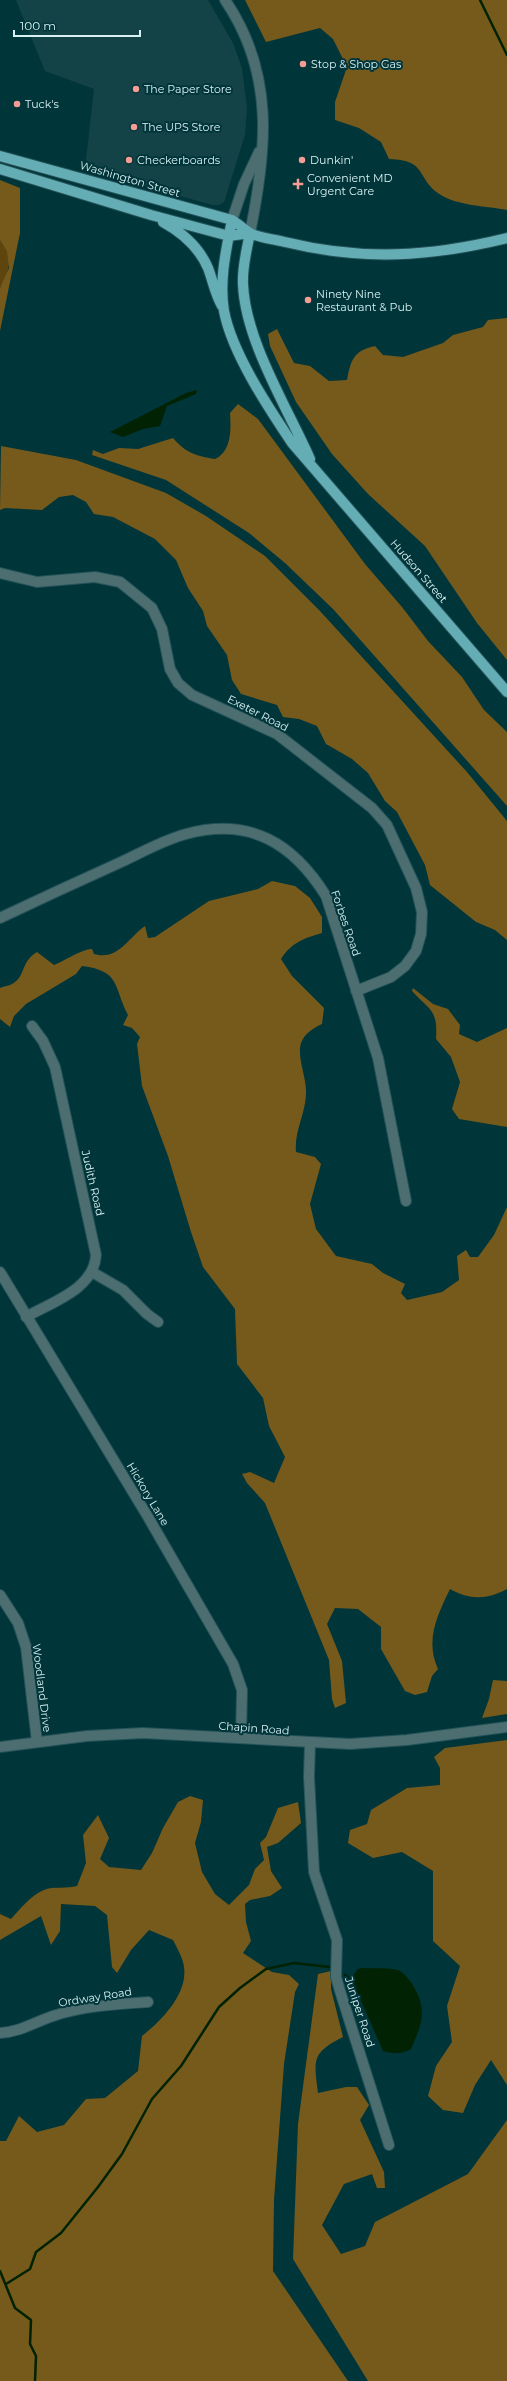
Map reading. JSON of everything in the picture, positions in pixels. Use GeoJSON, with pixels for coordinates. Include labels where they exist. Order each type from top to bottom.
{"type":"FeatureCollection","features":[{"type":"Feature","properties":{"kind":"main road","name":"Washington Street"},"geometry":{"type":"LineString","coordinates":[[0,156],[232,220],[250,233]]}},
{"type":"Feature","properties":{"kind":"main road","name":"Washington Street"},"geometry":{"type":"LineString","coordinates":[[0,168],[151,215],[229,236],[250,233],[331,251],[382,255],[451,251],[507,238]]}},
{"type":"Feature","properties":{"kind":"main road"},"geometry":{"type":"LineString","coordinates":[[151,215],[185,236],[199,252],[208,269],[217,297],[224,310]]}},
{"type":"Feature","properties":{"kind":"main road","name":"Hudson Street"},"geometry":{"type":"LineString","coordinates":[[232,220],[223,265],[224,310],[232,338],[270,410],[292,443],[313,465],[507,692]]}},
{"type":"Feature","properties":{"kind":"main road","name":"Hudson Street"},"geometry":{"type":"LineString","coordinates":[[250,233],[243,283],[251,327],[313,465]]}},
{"type":"Feature","properties":{"kind":"main road"},"geometry":{"type":"LineString","coordinates":[[483,664],[507,700]]}},
{"type":"Feature","properties":{"kind":"street"},"geometry":{"type":"LineString","coordinates":[[225,0],[247,37],[257,67],[263,102],[259,185],[250,233]]}},
{"type":"Feature","properties":{"kind":"street"},"geometry":{"type":"LineString","coordinates":[[232,220],[244,184],[262,144]]}},
{"type":"Feature","properties":{"kind":"street","name":"Exeter Road"},"geometry":{"type":"LineString","coordinates":[[0,573],[37,582],[95,577],[120,582],[152,608],[162,629],[170,668],[178,683],[192,695],[276,734],[372,808],[387,825],[416,888],[422,912],[421,934],[416,951],[404,966],[391,977],[356,991]]}},
{"type":"Feature","properties":{"kind":"street","name":"Forbes Road"},"geometry":{"type":"LineString","coordinates":[[0,918],[184,834],[201,831],[238,830],[256,833],[293,854],[314,877],[326,896],[378,1058],[399,1172],[406,1201]]}},
{"type":"Feature","properties":{"kind":"street","name":"Judith Road"},"geometry":{"type":"LineString","coordinates":[[32,1026],[43,1041],[54,1067],[95,1244],[95,1264],[92,1272]]}},
{"type":"Feature","properties":{"kind":"street","name":"Hickory Lane"},"geometry":{"type":"LineString","coordinates":[[0,1272],[152,1524],[233,1664],[242,1690],[241,1738]]}},
{"type":"Feature","properties":{"kind":"street"},"geometry":{"type":"LineString","coordinates":[[26,1317],[76,1288],[92,1272],[123,1290],[147,1314],[158,1322]]}},
{"type":"Feature","properties":{"kind":"street","name":"Woodland Drive"},"geometry":{"type":"LineString","coordinates":[[0,1595],[18,1623],[26,1647],[37,1742]]}},
{"type":"Feature","properties":{"kind":"street","name":"Chapin Road"},"geometry":{"type":"LineString","coordinates":[[0,1747],[86,1736],[143,1733],[310,1743],[388,1742],[507,1728]]}},
{"type":"Feature","properties":{"kind":"street","name":"Juniper Road"},"geometry":{"type":"LineString","coordinates":[[310,1743],[309,1777],[314,1872],[337,1940],[336,1977],[389,2145]]}},
{"type":"Feature","properties":{"kind":"street","name":"Ordway Road"},"geometry":{"type":"LineString","coordinates":[[0,2033],[14,2031],[53,2016],[80,2010],[148,2002]]}},
{"type":"Feature","properties":{"kind":"shaded area"},"geometry":{"type":"Polygon","coordinates":[[[16,0],[208,0],[233,43],[242,68],[247,108],[245,135],[224,202],[219,205],[212,205],[85,169],[94,89],[45,71],[16,0]]]}},
{"type":"Feature","properties":{"kind":"shaded area"},"geometry":{"type":"Polygon","coordinates":[[[245,0],[507,0],[507,210],[465,204],[448,199],[433,189],[416,167],[402,160],[389,159],[381,142],[359,128],[335,120],[335,102],[347,67],[333,39],[320,28],[266,42],[245,0]]]}},
{"type":"Feature","properties":{"kind":"shaded area"},"geometry":{"type":"Polygon","coordinates":[[[0,180],[20,188],[20,233],[0,331],[0,288],[9,268],[7,251],[0,240],[0,180]]]}},
{"type":"Feature","properties":{"kind":"shaded area"},"geometry":{"type":"Polygon","coordinates":[[[0,240],[5,244],[8,250],[9,263],[6,277],[0,288],[0,240]]]}},
{"type":"Feature","properties":{"kind":"shaded area"},"geometry":{"type":"Polygon","coordinates":[[[507,318],[507,660],[477,623],[425,546],[368,494],[332,454],[296,402],[270,346],[268,334],[277,329],[294,363],[310,366],[329,381],[347,380],[354,357],[368,348],[375,346],[383,355],[403,357],[443,343],[453,335],[483,327],[488,320],[507,318]]]}},
{"type":"Feature","properties":{"kind":"shaded area"},"geometry":{"type":"Polygon","coordinates":[[[197,390],[196,394],[167,406],[160,426],[143,429],[123,437],[110,432],[186,393],[197,390]]]}},
{"type":"Feature","properties":{"kind":"shaded area"},"geometry":{"type":"Polygon","coordinates":[[[238,404],[258,419],[365,564],[402,607],[428,641],[462,677],[484,710],[507,732],[507,806],[333,609],[285,563],[249,533],[166,480],[92,455],[93,450],[103,454],[119,448],[138,449],[173,438],[182,447],[192,453],[202,457],[215,459],[225,451],[230,432],[230,413],[238,404]]]}},
{"type":"Feature","properties":{"kind":"shaded area"},"geometry":{"type":"Polygon","coordinates":[[[1,446],[76,460],[166,493],[206,516],[265,556],[320,611],[467,772],[507,821],[507,940],[495,930],[476,922],[430,885],[425,865],[397,812],[385,801],[368,773],[352,759],[326,744],[317,726],[299,719],[283,717],[277,705],[241,694],[232,680],[227,655],[207,626],[203,611],[188,588],[176,560],[155,539],[113,517],[94,514],[86,502],[73,495],[59,497],[42,510],[5,508],[0,510],[1,446]]]}},
{"type":"Feature","properties":{"kind":"shaded area"},"geometry":{"type":"Polygon","coordinates":[[[272,881],[295,886],[310,898],[322,917],[322,933],[298,942],[285,953],[281,959],[292,976],[324,1008],[322,1024],[304,1036],[300,1048],[306,1095],[296,1145],[296,1152],[315,1157],[321,1164],[310,1204],[316,1229],[336,1256],[372,1264],[383,1273],[405,1284],[401,1293],[407,1300],[442,1292],[459,1280],[457,1256],[466,1250],[470,1257],[478,1257],[494,1235],[507,1207],[507,1589],[500,1593],[485,1597],[471,1597],[457,1593],[450,1589],[434,1628],[433,1648],[434,1658],[438,1669],[432,1676],[427,1692],[415,1695],[405,1691],[381,1649],[381,1627],[358,1609],[335,1608],[327,1624],[342,1661],[346,1703],[335,1708],[332,1699],[329,1660],[265,1503],[247,1483],[242,1474],[250,1472],[274,1483],[285,1457],[269,1426],[263,1398],[237,1364],[235,1309],[203,1267],[168,1156],[142,1086],[137,1044],[140,1037],[132,1028],[123,1025],[128,1015],[117,988],[110,976],[104,972],[95,968],[82,966],[76,974],[26,1004],[14,1016],[10,1027],[0,1019],[0,988],[11,985],[16,981],[28,960],[37,952],[54,965],[88,949],[92,949],[94,954],[110,954],[122,947],[145,926],[148,938],[155,937],[209,901],[258,889],[272,881]]]}},
{"type":"Feature","properties":{"kind":"shaded area"},"geometry":{"type":"Polygon","coordinates":[[[413,988],[433,1004],[448,1009],[460,1025],[459,1034],[477,1042],[507,1028],[507,1127],[459,1119],[452,1109],[460,1082],[451,1057],[436,1039],[436,1022],[432,1011],[412,991],[413,988]]]}},
{"type":"Feature","properties":{"kind":"shaded area"},"geometry":{"type":"Polygon","coordinates":[[[493,1680],[507,1681],[507,1714],[482,1718],[489,1699],[493,1680]]]}},
{"type":"Feature","properties":{"kind":"shaded area"},"geometry":{"type":"Polygon","coordinates":[[[507,1740],[507,2085],[491,2060],[475,2085],[463,2113],[443,2110],[428,2096],[436,2066],[452,2042],[447,2006],[460,1966],[433,1941],[433,1871],[402,1852],[373,1858],[348,1843],[350,1830],[367,1824],[371,1810],[407,1788],[440,1785],[440,1768],[434,1757],[445,1748],[507,1740]]]}},
{"type":"Feature","properties":{"kind":"shaded area"},"geometry":{"type":"Polygon","coordinates":[[[190,1796],[203,1800],[201,1822],[195,1843],[202,1872],[215,1894],[229,1905],[249,1885],[255,1869],[264,1860],[260,1843],[266,1837],[278,1808],[298,1802],[301,1823],[278,1843],[267,1847],[271,1871],[282,1888],[270,1896],[250,1900],[245,1904],[246,1922],[251,1941],[243,1953],[272,1972],[289,1975],[299,1984],[295,1992],[284,2064],[274,2200],[273,2271],[348,2381],[0,2381],[0,2141],[6,2141],[19,2116],[37,2132],[64,2125],[86,2099],[105,2098],[138,2071],[142,2036],[165,2015],[172,2006],[182,1987],[184,1967],[180,1953],[173,1940],[149,1930],[131,1950],[117,1973],[112,1967],[107,1915],[95,1906],[61,1904],[60,1931],[51,1945],[41,1916],[0,1940],[0,1914],[11,1919],[39,1892],[52,1888],[77,1886],[86,1863],[83,1835],[98,1815],[109,1838],[100,1859],[109,1867],[141,1870],[152,1853],[163,1828],[178,1802],[190,1796]]]}},
{"type":"Feature","properties":{"kind":"shaded area"},"geometry":{"type":"Polygon","coordinates":[[[358,1969],[400,1971],[406,1976],[414,1987],[421,2004],[422,2018],[418,2033],[411,2049],[405,2052],[397,2053],[383,2051],[352,1980],[352,1977],[358,1969]]]}},
{"type":"Feature","properties":{"kind":"shaded area"},"geometry":{"type":"Polygon","coordinates":[[[331,1971],[331,1989],[343,2037],[325,2048],[317,2059],[316,2073],[318,2093],[346,2087],[357,2087],[369,2105],[360,2120],[384,2172],[385,2188],[377,2188],[372,2174],[344,2184],[322,2225],[341,2254],[365,2246],[375,2222],[468,2174],[507,2120],[507,2381],[368,2381],[293,2259],[298,2124],[318,1974],[331,1971]]]}},
{"type":"Feature","properties":{"kind":"waterway"},"geometry":{"type":"LineString","coordinates":[[480,0],[507,55]]}},
{"type":"Feature","properties":{"kind":"waterway"},"geometry":{"type":"LineString","coordinates":[[6,2284],[30,2269],[36,2252],[61,2233],[98,2187],[122,2154],[152,2099],[181,2066],[219,2007],[240,1988],[266,1969],[294,1963],[330,1967]]}},
{"type":"Feature","properties":{"kind":"waterway"},"geometry":{"type":"LineString","coordinates":[[345,1975],[352,1980]]}},
{"type":"Feature","properties":{"kind":"waterway"},"geometry":{"type":"LineString","coordinates":[[0,2271],[15,2308],[31,2320],[30,2344],[36,2356],[35,2381]]}},
{"type":"Feature","properties":{"kind":"place","name":"Stop & Shop Gas"},"geometry":{"type":"Point","coordinates":[303,64]}},
{"type":"Feature","properties":{"kind":"place","name":"The Paper Store"},"geometry":{"type":"Point","coordinates":[136,89]}},
{"type":"Feature","properties":{"kind":"place","name":"Tuck's"},"geometry":{"type":"Point","coordinates":[17,104]}},
{"type":"Feature","properties":{"kind":"place","name":"The UPS Store"},"geometry":{"type":"Point","coordinates":[134,127]}},
{"type":"Feature","properties":{"kind":"place","name":"Checkerboards"},"geometry":{"type":"Point","coordinates":[129,160]}},
{"type":"Feature","properties":{"kind":"place","name":"Dunkin'"},"geometry":{"type":"Point","coordinates":[302,160]}},
{"type":"Feature","properties":{"kind":"place","name":"Convenient MD Urgent Care"},"geometry":{"type":"Point","coordinates":[298,184]}},
{"type":"Feature","properties":{"kind":"place","name":"Ninety Nine Restaurant & Pub"},"geometry":{"type":"Point","coordinates":[308,300]}}]}
